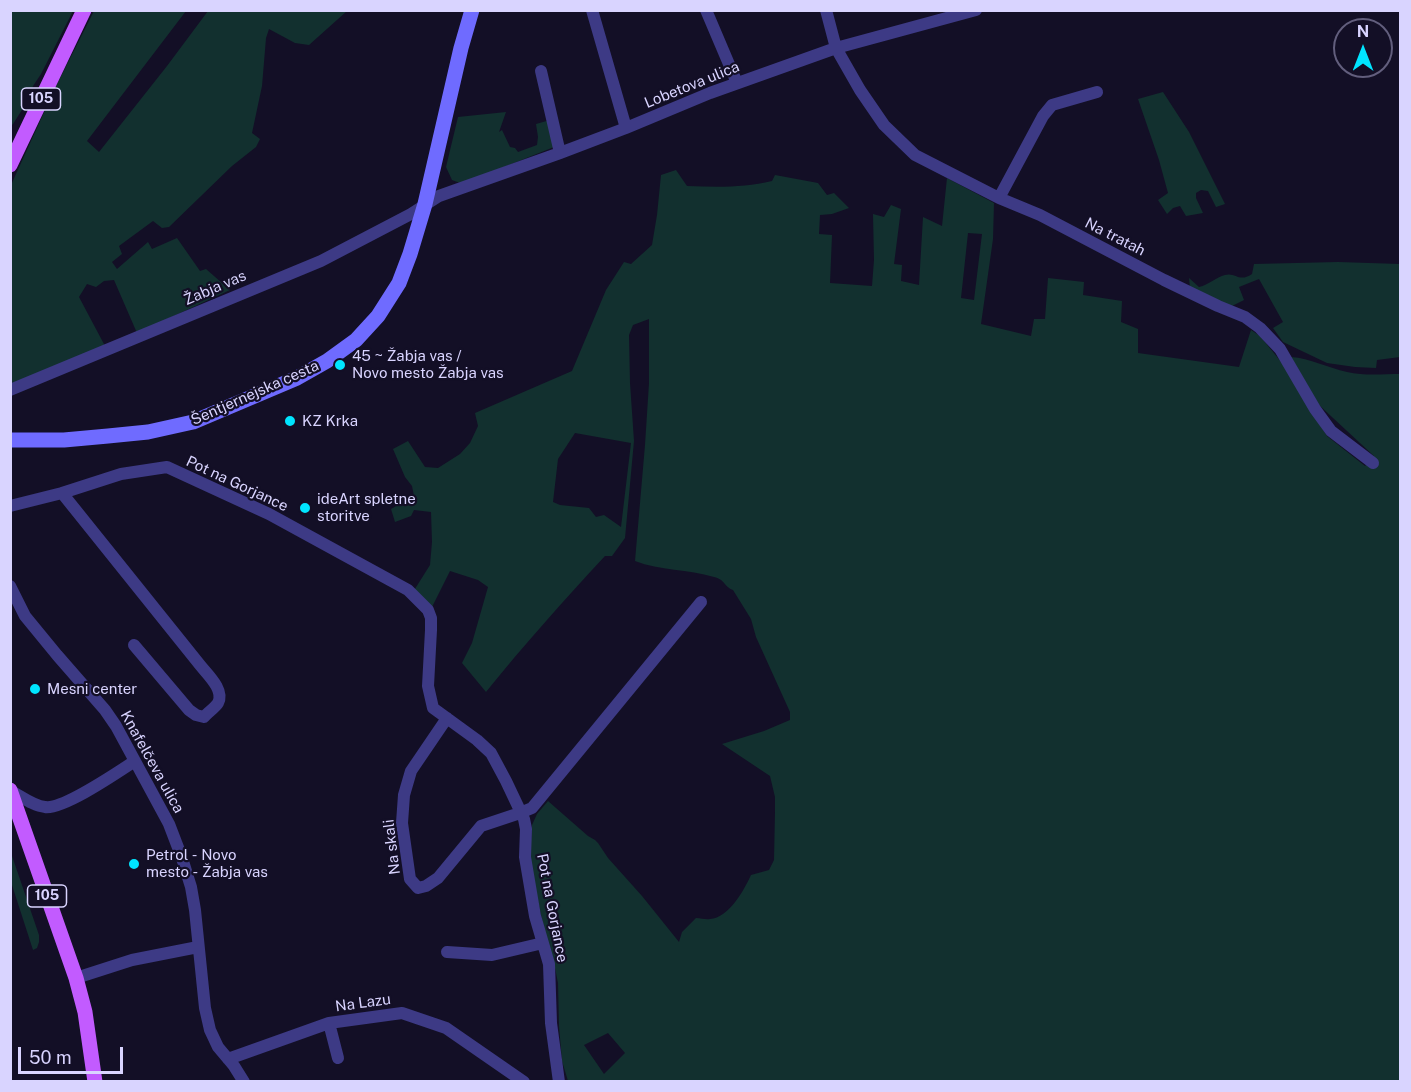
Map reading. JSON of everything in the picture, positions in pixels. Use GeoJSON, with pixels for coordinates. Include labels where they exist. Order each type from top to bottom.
{"type":"FeatureCollection","features":[{"type":"Feature","properties":{"kind":"main road","name":"105"},"geometry":{"type":"LineString","coordinates":[[10,165],[84,10]]}},
{"type":"Feature","properties":{"kind":"main road","name":"Šentjernejska cesta"},"geometry":{"type":"LineString","coordinates":[[10,440],[64,440],[148,432],[193,422],[297,378],[327,361],[356,340],[378,316],[399,283],[410,254],[425,204],[472,10]]}},
{"type":"Feature","properties":{"kind":"main road","name":"105"},"geometry":{"type":"LineString","coordinates":[[11,791],[86,1012],[95,1082]]}},
{"type":"Feature","properties":{"kind":"street"},"geometry":{"type":"LineString","coordinates":[[592,10],[626,128]]}},
{"type":"Feature","properties":{"kind":"street"},"geometry":{"type":"LineString","coordinates":[[706,10],[737,83]]}},
{"type":"Feature","properties":{"kind":"street","name":"Na tratah"},"geometry":{"type":"LineString","coordinates":[[826,10],[836,48],[860,90],[884,125],[915,154],[999,198],[1040,215],[1164,280],[1245,317],[1260,328],[1280,349],[1331,431],[1373,463]]}},
{"type":"Feature","properties":{"kind":"street","name":"Lobetova ulica"},"geometry":{"type":"LineString","coordinates":[[425,204],[439,196],[626,128],[710,93],[836,48],[976,10]]}},
{"type":"Feature","properties":{"kind":"street"},"geometry":{"type":"LineString","coordinates":[[541,71],[560,153]]}},
{"type":"Feature","properties":{"kind":"street"},"geometry":{"type":"LineString","coordinates":[[999,198],[1043,116],[1052,105],[1097,92]]}},
{"type":"Feature","properties":{"kind":"street","name":"Žabja vas"},"geometry":{"type":"LineString","coordinates":[[10,390],[321,261],[411,214],[425,204]]}},
{"type":"Feature","properties":{"kind":"street","name":"Pot na Gorjance"},"geometry":{"type":"LineString","coordinates":[[62,493],[121,474],[166,467],[269,514],[408,590],[428,610],[431,630],[428,686],[433,708],[491,753],[524,819],[525,857],[535,916],[549,964],[551,1023],[559,1082]]}},
{"type":"Feature","properties":{"kind":"street"},"geometry":{"type":"LineString","coordinates":[[10,506],[62,493],[219,690],[220,699],[217,705],[204,717],[189,710],[134,645]]}},
{"type":"Feature","properties":{"kind":"street","name":"Knafelčeva ulica"},"geometry":{"type":"LineString","coordinates":[[10,586],[25,616],[116,726],[169,824],[182,858],[193,898],[198,947]]}},
{"type":"Feature","properties":{"kind":"street"},"geometry":{"type":"LineString","coordinates":[[520,813],[532,808],[701,602]]}},
{"type":"Feature","properties":{"kind":"street","name":"Na skali"},"geometry":{"type":"LineString","coordinates":[[447,718],[411,771],[404,795],[402,823],[410,879],[418,888],[426,886],[438,878],[481,826],[520,813]]}},
{"type":"Feature","properties":{"kind":"street"},"geometry":{"type":"LineString","coordinates":[[11,791],[45,808],[57,806],[135,761]]}},
{"type":"Feature","properties":{"kind":"street"},"geometry":{"type":"LineString","coordinates":[[447,952],[492,955],[543,943]]}},
{"type":"Feature","properties":{"kind":"street"},"geometry":{"type":"LineString","coordinates":[[76,978],[132,960],[198,947],[205,1008],[210,1030],[218,1047],[244,1082]]}},
{"type":"Feature","properties":{"kind":"street","name":"Na Lazu"},"geometry":{"type":"LineString","coordinates":[[228,1059],[329,1023],[402,1013],[446,1028],[524,1082]]}},
{"type":"Feature","properties":{"kind":"street"},"geometry":{"type":"LineString","coordinates":[[329,1023],[338,1058]]}},
{"type":"Feature","properties":{"kind":"green space"},"geometry":{"type":"Polygon","coordinates":[[[10,11],[73,11],[33,86],[27,102],[11,126],[10,11]]]}},
{"type":"Feature","properties":{"kind":"green space"},"geometry":{"type":"Polygon","coordinates":[[[94,11],[186,11],[87,141],[99,152],[208,11],[347,11],[309,45],[295,43],[269,29],[266,38],[262,86],[252,133],[260,139],[256,147],[232,166],[169,227],[162,228],[153,221],[119,246],[122,254],[112,262],[117,269],[148,242],[152,249],[177,238],[200,271],[206,269],[230,290],[137,333],[114,280],[104,281],[96,287],[87,284],[79,297],[105,346],[11,384],[11,185],[56,86],[94,11]]]}},
{"type":"Feature","properties":{"kind":"green space"},"geometry":{"type":"Polygon","coordinates":[[[1163,92],[1189,132],[1225,204],[1216,207],[1208,191],[1201,190],[1196,193],[1196,198],[1203,213],[1186,216],[1180,206],[1173,208],[1167,214],[1158,200],[1168,193],[1138,99],[1163,92]]]}},
{"type":"Feature","properties":{"kind":"green space"},"geometry":{"type":"Polygon","coordinates":[[[506,112],[499,132],[502,130],[510,147],[515,148],[518,152],[537,145],[536,124],[550,120],[554,147],[469,181],[460,183],[452,180],[446,167],[458,117],[506,112]]]}},
{"type":"Feature","properties":{"kind":"green space"},"geometry":{"type":"Polygon","coordinates":[[[676,170],[687,186],[751,185],[772,181],[775,175],[818,183],[827,195],[834,193],[849,208],[832,214],[820,215],[819,234],[832,235],[830,283],[872,286],[873,214],[884,217],[891,205],[901,209],[894,264],[902,265],[901,281],[919,285],[923,217],[942,226],[947,178],[994,203],[993,239],[981,324],[1031,336],[1034,319],[1045,319],[1048,278],[1084,282],[1083,295],[1122,301],[1121,322],[1138,329],[1138,353],[1239,367],[1251,330],[1260,336],[1282,363],[1327,436],[1365,466],[1374,456],[1319,405],[1291,357],[1353,373],[1400,374],[1400,1081],[568,1081],[562,1061],[558,983],[532,874],[530,852],[532,825],[537,814],[548,801],[595,840],[679,942],[682,932],[696,918],[717,917],[729,909],[751,875],[769,870],[774,860],[775,797],[770,776],[722,744],[790,720],[790,712],[756,637],[751,619],[733,590],[714,577],[654,567],[635,561],[649,383],[649,319],[633,325],[629,335],[634,441],[625,538],[612,556],[605,556],[574,589],[486,692],[462,663],[472,643],[488,587],[478,580],[450,571],[432,607],[413,592],[430,565],[431,512],[414,510],[411,516],[395,522],[391,509],[414,496],[412,486],[405,477],[393,449],[408,441],[425,467],[438,468],[460,454],[470,443],[478,426],[475,413],[572,371],[606,290],[624,262],[631,264],[652,245],[661,175],[676,170]],[[968,233],[961,298],[974,300],[982,234],[968,233]],[[575,433],[558,459],[553,502],[560,505],[589,508],[596,517],[604,515],[621,527],[631,443],[575,433]],[[608,1033],[584,1045],[604,1074],[625,1053],[608,1033]]]}},
{"type":"Feature","properties":{"kind":"green space"},"geometry":{"type":"Polygon","coordinates":[[[1338,262],[1400,264],[1400,357],[1377,360],[1376,368],[1355,367],[1327,363],[1283,342],[1273,328],[1283,322],[1259,279],[1239,287],[1244,300],[1230,307],[1190,288],[1189,278],[1199,287],[1229,274],[1248,277],[1252,274],[1254,264],[1338,262]]]}},
{"type":"Feature","properties":{"kind":"green space"},"geometry":{"type":"Polygon","coordinates":[[[11,853],[39,935],[37,948],[33,950],[11,882],[11,853]]]}},
{"type":"Feature","properties":{"kind":"place","name":"45 ~ Žabja vas / Novo mesto Žabja vas"},"geometry":{"type":"Point","coordinates":[340,365]}},
{"type":"Feature","properties":{"kind":"place","name":"KZ Krka"},"geometry":{"type":"Point","coordinates":[290,421]}},
{"type":"Feature","properties":{"kind":"place","name":"ideArt spletne storitve"},"geometry":{"type":"Point","coordinates":[305,508]}},
{"type":"Feature","properties":{"kind":"place","name":"Mesni center"},"geometry":{"type":"Point","coordinates":[35,689]}},
{"type":"Feature","properties":{"kind":"place","name":"Petrol - Novo mesto - Žabja vas"},"geometry":{"type":"Point","coordinates":[134,864]}}]}
